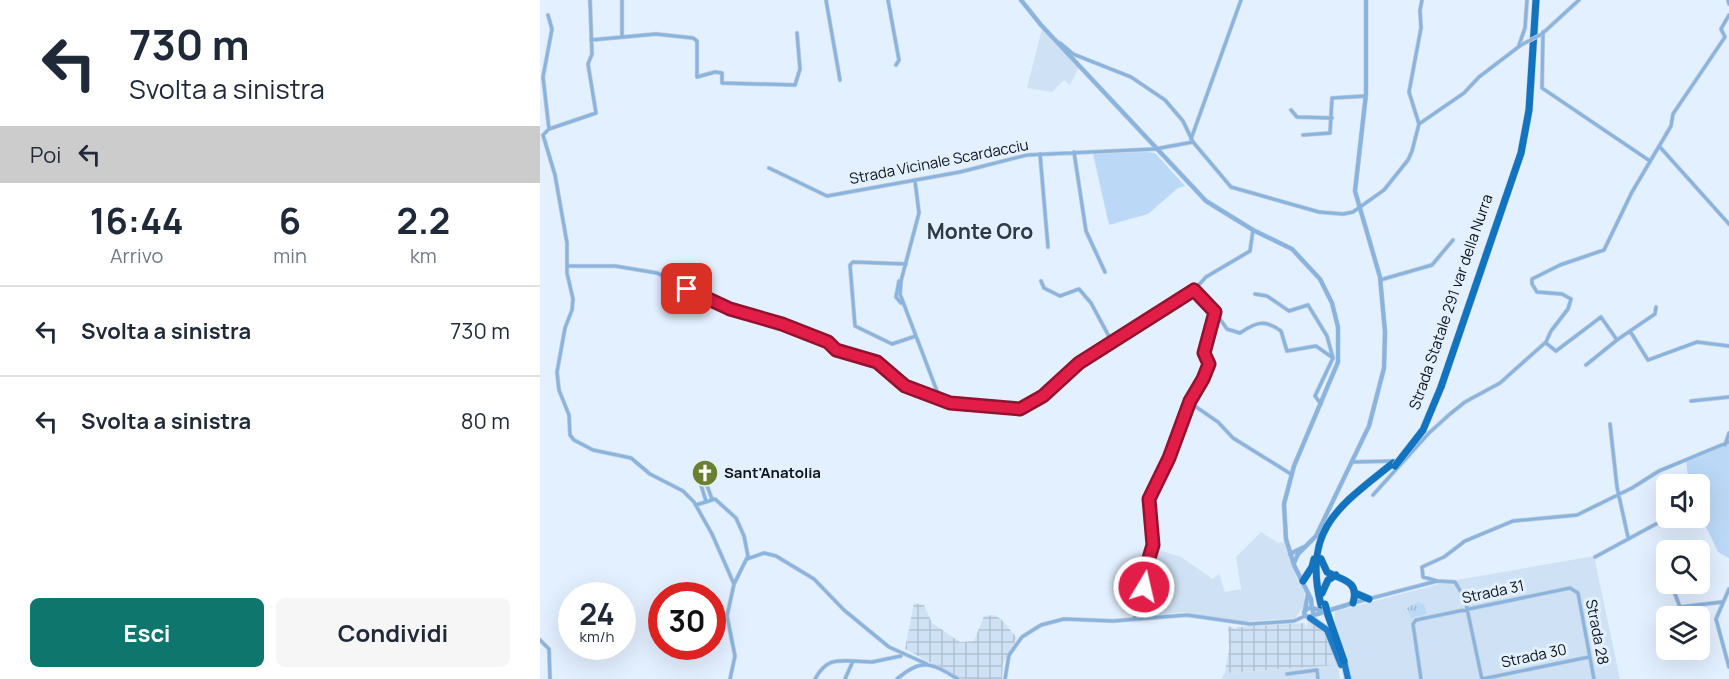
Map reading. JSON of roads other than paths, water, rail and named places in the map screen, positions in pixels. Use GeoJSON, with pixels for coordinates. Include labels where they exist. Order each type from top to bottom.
{"type":"FeatureCollection","features":[{"type":"Feature","properties":{"kind":"highway","name":"Strada Statale 291 var della Nurra"},"geometry":{"type":"LineString","coordinates":[[1324,610],[1321,559],[1327,536],[1345,507],[1394,465],[1417,433],[1439,386],[1514,169],[1519,153],[1525,108],[1534,0]]}},
{"type":"Feature","properties":{"kind":"highway","name":"Strada Statale 291 var della Nurra"},"geometry":{"type":"LineString","coordinates":[[1342,662],[1324,610],[1316,573],[1321,540],[1345,501],[1394,465]]}},
{"type":"Feature","properties":{"kind":"highway"},"geometry":{"type":"LineString","coordinates":[[1303,581],[1309,573],[1321,540]]}},
{"type":"Feature","properties":{"kind":"highway"},"geometry":{"type":"LineString","coordinates":[[1321,559],[1327,572],[1349,580],[1354,590],[1369,599]]}},
{"type":"Feature","properties":{"kind":"highway"},"geometry":{"type":"LineString","coordinates":[[1298,573],[1309,573]]}},
{"type":"Feature","properties":{"kind":"highway"},"geometry":{"type":"LineString","coordinates":[[1322,593],[1328,580],[1336,575]]}},
{"type":"Feature","properties":{"kind":"highway"},"geometry":{"type":"LineString","coordinates":[[1350,604],[1354,590]]}},
{"type":"Feature","properties":{"kind":"main road"},"geometry":{"type":"LineString","coordinates":[[1310,616],[1327,630],[1342,662]]}},
{"type":"Feature","properties":{"kind":"main road","name":"Strada Statale 291 var della Nurra"},"geometry":{"type":"LineString","coordinates":[[1342,662],[1346,679]]}},
{"type":"Feature","properties":{"kind":"street"},"geometry":{"type":"LineString","coordinates":[[590,0],[592,54],[588,64],[596,113],[549,129],[543,135],[555,175],[567,243],[567,266],[573,305],[564,328],[557,372],[559,390],[569,415],[570,435],[574,440],[593,450],[632,458],[650,474],[683,491],[696,505],[712,534],[734,584]]}},
{"type":"Feature","properties":{"kind":"street"},"geometry":{"type":"LineString","coordinates":[[622,0],[622,37]]}},
{"type":"Feature","properties":{"kind":"street"},"geometry":{"type":"LineString","coordinates":[[826,0],[840,80]]}},
{"type":"Feature","properties":{"kind":"street"},"geometry":{"type":"LineString","coordinates":[[888,0],[899,60],[896,66]]}},
{"type":"Feature","properties":{"kind":"street"},"geometry":{"type":"LineString","coordinates":[[1021,0],[1155,150],[1206,201],[1253,230],[1292,249],[1320,279],[1332,303],[1338,327],[1338,362],[1291,474],[1284,504],[1286,539],[1294,566],[1311,599],[1310,616]]}},
{"type":"Feature","properties":{"kind":"street"},"geometry":{"type":"LineString","coordinates":[[1192,141],[1241,0]]}},
{"type":"Feature","properties":{"kind":"street"},"geometry":{"type":"LineString","coordinates":[[1290,554],[1305,547],[1316,536],[1353,462],[1374,412],[1384,368],[1385,332],[1380,280],[1356,184],[1366,96],[1366,0]]}},
{"type":"Feature","properties":{"kind":"street"},"geometry":{"type":"LineString","coordinates":[[1052,37],[1073,54],[1131,77],[1165,100],[1183,121],[1192,141],[1232,187],[1319,212],[1343,214],[1353,212],[1384,190],[1408,160],[1419,124],[1409,97],[1421,28],[1422,0]]}},
{"type":"Feature","properties":{"kind":"street"},"geometry":{"type":"LineString","coordinates":[[1520,46],[1525,28],[1527,0]]}},
{"type":"Feature","properties":{"kind":"street"},"geometry":{"type":"LineString","coordinates":[[1419,124],[1464,93],[1479,77],[1520,46],[1543,33],[1579,0]]}},
{"type":"Feature","properties":{"kind":"street"},"geometry":{"type":"LineString","coordinates":[[548,15],[552,29],[543,77],[549,129]]}},
{"type":"Feature","properties":{"kind":"street"},"geometry":{"type":"LineString","coordinates":[[1373,495],[1429,433],[1450,414],[1465,402],[1500,383],[1546,342],[1551,331],[1568,309],[1571,298],[1562,294],[1537,292],[1532,279],[1560,265],[1604,250],[1611,231],[1671,126],[1673,114],[1725,37],[1721,29],[1729,15]]}},
{"type":"Feature","properties":{"kind":"street"},"geometry":{"type":"LineString","coordinates":[[591,40],[656,34],[693,38],[697,41],[697,77],[715,72],[722,73],[722,82],[791,85],[797,84],[799,79],[797,33]]}},
{"type":"Feature","properties":{"kind":"street"},"geometry":{"type":"LineString","coordinates":[[1543,33],[1542,88],[1650,161]]}},
{"type":"Feature","properties":{"kind":"street"},"geometry":{"type":"LineString","coordinates":[[1303,135],[1329,134],[1332,98],[1366,96]]}},
{"type":"Feature","properties":{"kind":"street"},"geometry":{"type":"LineString","coordinates":[[1291,110],[1297,117],[1332,118]]}},
{"type":"Feature","properties":{"kind":"street","name":"Strada Vicinale Scardacciu"},"geometry":{"type":"LineString","coordinates":[[770,168],[827,195],[914,181],[1040,154],[1155,150],[1192,141]]}},
{"type":"Feature","properties":{"kind":"street"},"geometry":{"type":"LineString","coordinates":[[1659,146],[1729,224]]}},
{"type":"Feature","properties":{"kind":"street"},"geometry":{"type":"LineString","coordinates":[[1074,152],[1086,231],[1105,272]]}},
{"type":"Feature","properties":{"kind":"street"},"geometry":{"type":"LineString","coordinates":[[1040,154],[1048,247]]}},
{"type":"Feature","properties":{"kind":"street"},"geometry":{"type":"LineString","coordinates":[[914,181],[918,213],[901,281],[902,303],[939,399]]}},
{"type":"Feature","properties":{"kind":"street"},"geometry":{"type":"LineString","coordinates":[[567,266],[615,266],[657,273],[730,309],[782,324],[828,342],[836,350],[877,362],[905,386],[939,399],[964,406],[1020,409],[1043,396],[1079,363],[1194,290],[1206,277],[1250,251],[1253,230]]}},
{"type":"Feature","properties":{"kind":"street"},"geometry":{"type":"LineString","coordinates":[[1380,280],[1432,265],[1453,240]]}},
{"type":"Feature","properties":{"kind":"street"},"geometry":{"type":"LineString","coordinates":[[905,264],[853,262],[850,265],[855,326],[892,344],[916,336]]}},
{"type":"Feature","properties":{"kind":"street"},"geometry":{"type":"LineString","coordinates":[[1041,281],[1044,288],[1060,296],[1079,289],[1091,303],[1112,342]]}},
{"type":"Feature","properties":{"kind":"street"},"geometry":{"type":"LineString","coordinates":[[1194,290],[1215,312],[1227,329],[1240,333],[1251,325],[1267,322],[1281,331],[1287,351],[1316,346],[1333,358]]}},
{"type":"Feature","properties":{"kind":"street"},"geometry":{"type":"LineString","coordinates":[[1255,294],[1267,296],[1289,311],[1308,305],[1327,336],[1333,358],[1315,396],[1321,404]]}},
{"type":"Feature","properties":{"kind":"street"},"geometry":{"type":"LineString","coordinates":[[1586,365],[1655,314],[1656,307]]}},
{"type":"Feature","properties":{"kind":"street"},"geometry":{"type":"LineString","coordinates":[[1134,619],[1153,545],[1149,499],[1169,458],[1189,402],[1209,364],[1204,353],[1215,312]]}},
{"type":"Feature","properties":{"kind":"street"},"geometry":{"type":"LineString","coordinates":[[1546,342],[1556,351],[1601,317],[1617,340]]}},
{"type":"Feature","properties":{"kind":"street"},"geometry":{"type":"LineString","coordinates":[[1630,331],[1648,360],[1697,342],[1729,346]]}},
{"type":"Feature","properties":{"kind":"street"},"geometry":{"type":"LineString","coordinates":[[1691,401],[1729,397]]}},
{"type":"Feature","properties":{"kind":"street"},"geometry":{"type":"LineString","coordinates":[[1189,402],[1218,422],[1233,438],[1291,474]]}},
{"type":"Feature","properties":{"kind":"street"},"geometry":{"type":"LineString","coordinates":[[1610,424],[1619,494],[1628,537]]}},
{"type":"Feature","properties":{"kind":"street"},"geometry":{"type":"LineString","coordinates":[[1437,581],[1423,578],[1422,567],[1440,560],[1466,541],[1518,520],[1577,515],[1669,466],[1727,443],[1729,433]]}},
{"type":"Feature","properties":{"kind":"street"},"geometry":{"type":"LineString","coordinates":[[1353,462],[1406,461]]}},
{"type":"Feature","properties":{"kind":"street"},"geometry":{"type":"LineString","coordinates":[[706,501],[701,485],[706,483],[712,499],[723,505],[736,518],[744,536],[747,559],[734,584],[727,616],[735,656],[730,679]]}},
{"type":"Feature","properties":{"kind":"street"},"geometry":{"type":"LineString","coordinates":[[696,505],[712,499]]}},
{"type":"Feature","properties":{"kind":"street"},"geometry":{"type":"LineString","coordinates":[[1595,557],[1656,523]]}},
{"type":"Feature","properties":{"kind":"street"},"geometry":{"type":"LineString","coordinates":[[1286,539],[1299,550]]}},
{"type":"Feature","properties":{"kind":"street"},"geometry":{"type":"LineString","coordinates":[[1294,566],[1299,550]]}},
{"type":"Feature","properties":{"kind":"street"},"geometry":{"type":"LineString","coordinates":[[747,559],[764,553],[776,556],[814,579],[844,610],[889,647],[903,655],[923,660],[958,679]]}},
{"type":"Feature","properties":{"kind":"street"},"geometry":{"type":"LineString","coordinates":[[1005,679],[1013,648],[1030,631],[1041,625],[1069,618],[1134,619],[1191,615],[1250,624],[1294,621],[1324,610],[1448,580],[1459,585],[1468,609],[1482,679]]}},
{"type":"Feature","properties":{"kind":"street","name":"Strada 31"},"geometry":{"type":"LineString","coordinates":[[1421,679],[1413,624],[1416,620],[1570,588],[1575,590]]}},
{"type":"Feature","properties":{"kind":"street"},"geometry":{"type":"LineString","coordinates":[[1729,589],[1722,602],[1716,623],[1729,667]]}},
{"type":"Feature","properties":{"kind":"street","name":"Strada 28"},"geometry":{"type":"LineString","coordinates":[[1575,590],[1594,679]]}},
{"type":"Feature","properties":{"kind":"street"},"geometry":{"type":"LineString","coordinates":[[1308,593],[1305,610],[1310,616]]}},
{"type":"Feature","properties":{"kind":"street"},"geometry":{"type":"LineString","coordinates":[[1675,594],[1680,607],[1722,602]]}},
{"type":"Feature","properties":{"kind":"street"},"geometry":{"type":"LineString","coordinates":[[1311,599],[1324,610]]}},
{"type":"Feature","properties":{"kind":"street"},"geometry":{"type":"LineString","coordinates":[[1305,610],[1324,610]]}},
{"type":"Feature","properties":{"kind":"street"},"geometry":{"type":"LineString","coordinates":[[540,640],[549,649],[550,679]]}},
{"type":"Feature","properties":{"kind":"street"},"geometry":{"type":"LineString","coordinates":[[815,679],[822,666],[827,663],[872,662],[903,655]]}},
{"type":"Feature","properties":{"kind":"street","name":"Strada 30"},"geometry":{"type":"LineString","coordinates":[[1482,679],[1590,657]]}},
{"type":"Feature","properties":{"kind":"street"},"geometry":{"type":"LineString","coordinates":[[845,679],[853,661]]}},
{"type":"Feature","properties":{"kind":"street"},"geometry":{"type":"LineString","coordinates":[[897,679],[911,667],[927,664]]}},
{"type":"Feature","properties":{"kind":"street"},"geometry":{"type":"LineString","coordinates":[[1287,674],[1317,670],[1318,679]]}},
{"type":"Feature","properties":{"kind":"place","name":"Sant'Anatolia"},"geometry":{"type":"Point","coordinates":[705,473]}},
{"type":"Feature","properties":{"kind":"district","name":"Monte Oro"},"geometry":{"type":"Point","coordinates":[980,232]}}]}
